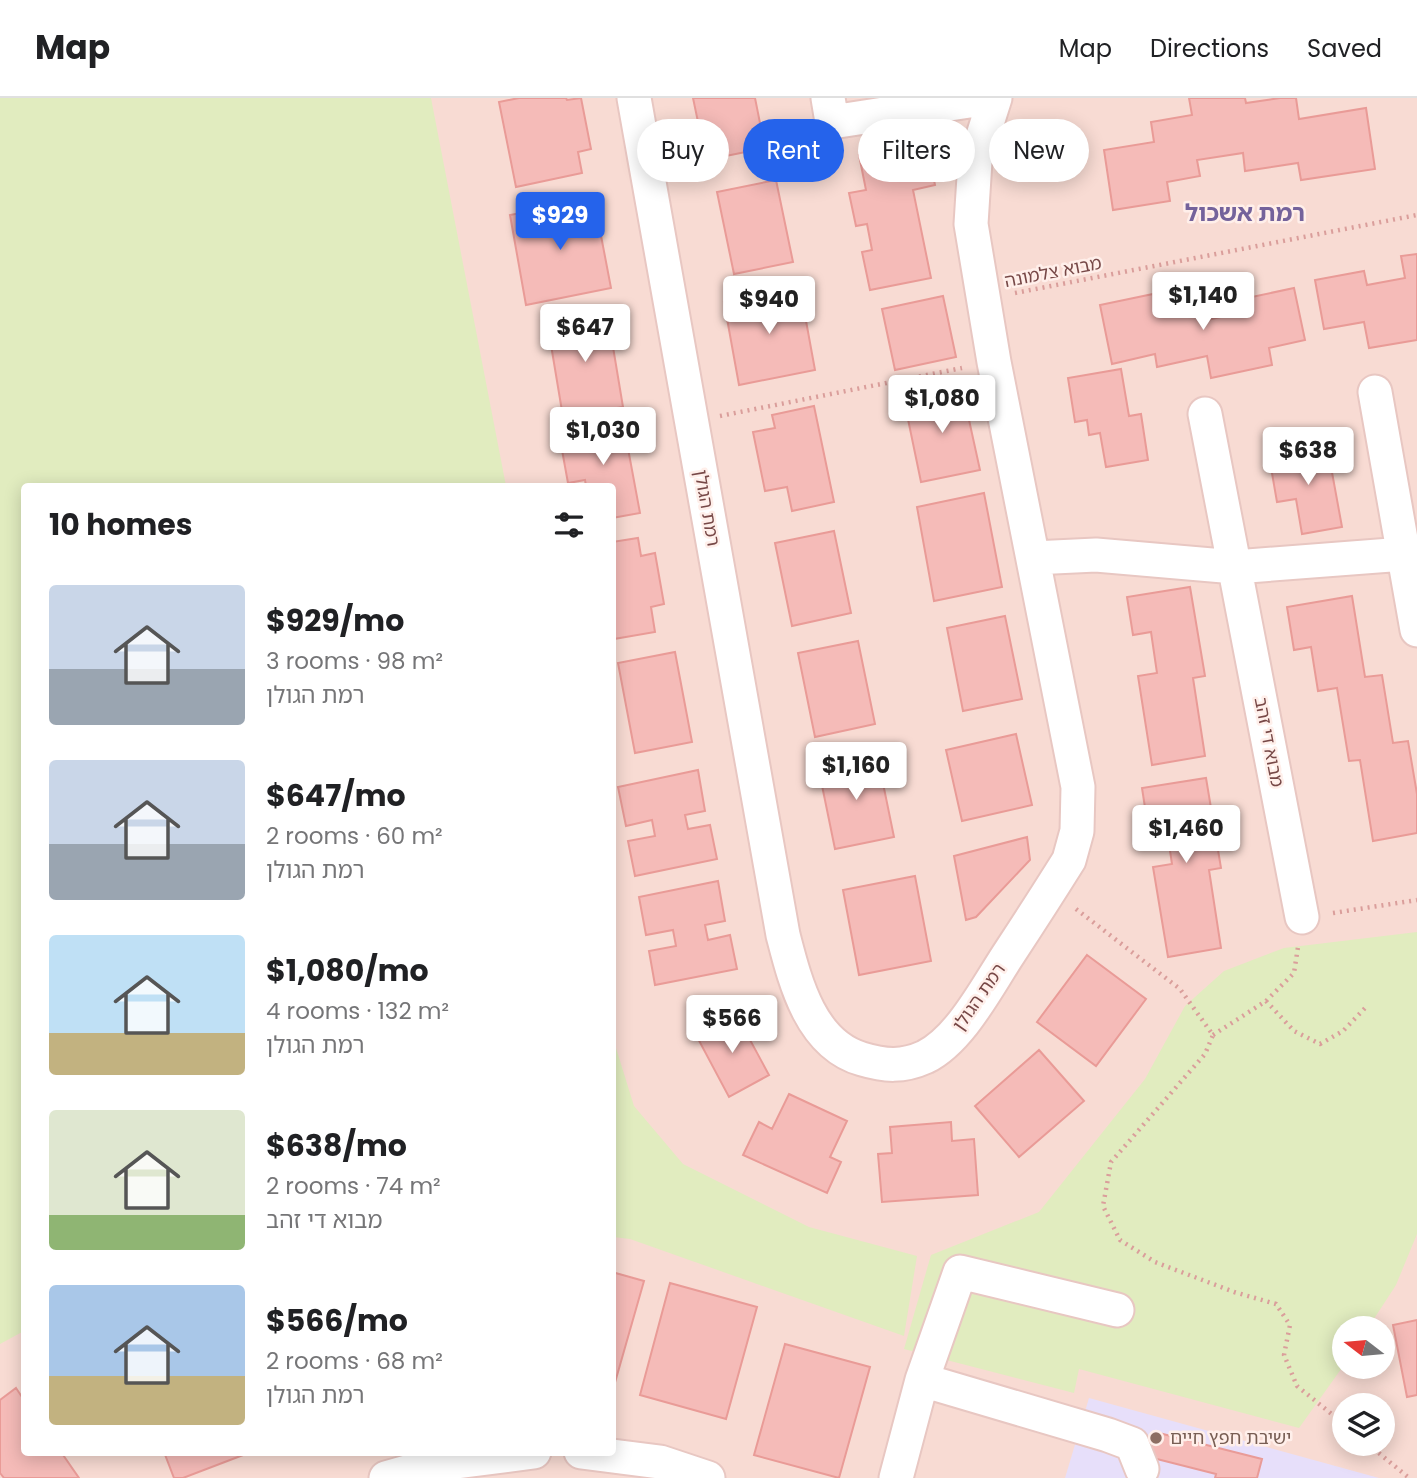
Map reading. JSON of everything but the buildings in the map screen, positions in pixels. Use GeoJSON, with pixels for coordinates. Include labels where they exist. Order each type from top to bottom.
{"type":"FeatureCollection","features":[{"type":"Feature","properties":{"kind":"street","name":"רמת הגולן"},"geometry":{"type":"LineString","coordinates":[[634,98],[783,934],[796,984],[809,1012],[827,1037],[853,1057],[881,1065],[906,1065],[928,1056],[962,1026],[1069,860],[1077,831],[1078,787],[994,362],[971,224],[971,190],[975,161],[995,98]]}},
{"type":"Feature","properties":{"kind":"street"},"geometry":{"type":"LineString","coordinates":[[828,98],[832,122],[989,98]]}},
{"type":"Feature","properties":{"kind":"street"},"geometry":{"type":"LineString","coordinates":[[1375,392],[1417,631]]}},
{"type":"Feature","properties":{"kind":"street","name":"מבוא די זהב"},"geometry":{"type":"LineString","coordinates":[[1206,414],[1302,918]]}},
{"type":"Feature","properties":{"kind":"street"},"geometry":{"type":"LineString","coordinates":[[1033,558],[1096,555],[1235,567],[1404,554]]}},
{"type":"Feature","properties":{"kind":"street"},"geometry":{"type":"LineString","coordinates":[[896,1478],[922,1380],[961,1272],[1117,1310]]}},
{"type":"Feature","properties":{"kind":"street"},"geometry":{"type":"LineString","coordinates":[[922,1380],[1132,1444],[1142,1469]]}},
{"type":"Feature","properties":{"kind":"street"},"geometry":{"type":"LineString","coordinates":[[386,1478],[432,1465],[503,1456]]}},
{"type":"Feature","properties":{"kind":"street"},"geometry":{"type":"LineString","coordinates":[[613,1456],[660,1462],[708,1478]]}},
{"type":"Feature","properties":{"kind":"path","name":"מבוא צלמונה"},"geometry":{"type":"LineString","coordinates":[[984,299],[1417,215]]}},
{"type":"Feature","properties":{"kind":"path"},"geometry":{"type":"LineString","coordinates":[[692,422],[994,362]]}},
{"type":"Feature","properties":{"kind":"path"},"geometry":{"type":"LineString","coordinates":[[1051,889],[1180,989],[1213,1035]]}},
{"type":"Feature","properties":{"kind":"path"},"geometry":{"type":"LineString","coordinates":[[1332,1414],[1297,1386],[1284,1355],[1290,1325],[1276,1304],[1234,1292],[1155,1262],[1120,1240],[1104,1206],[1111,1162],[1205,1055],[1213,1035],[1266,1001],[1294,973],[1302,918],[1417,900]]}},
{"type":"Feature","properties":{"kind":"path"},"geometry":{"type":"LineString","coordinates":[[1266,1001],[1294,1031],[1320,1044],[1343,1031],[1367,1006]]}},
{"type":"Feature","properties":{"kind":"path"},"geometry":{"type":"LineString","coordinates":[[1382,1456],[1409,1478]]}},
{"type":"Feature","properties":{"kind":"shaded area"},"geometry":{"type":"Polygon","coordinates":[[[0,98],[1417,98],[1417,1478],[0,1478],[0,98]]]}},
{"type":"Feature","properties":{"kind":"shaded area","name":"ישיבת חפץ חיים"},"geometry":{"type":"Polygon","coordinates":[[[1089,1398],[1379,1478],[1065,1478],[1089,1398]]]}},
{"type":"Feature","properties":{"kind":"green space"},"geometry":{"type":"Polygon","coordinates":[[[0,98],[431,98],[505,483],[21,483],[21,1333],[0,1344],[0,98]]]}},
{"type":"Feature","properties":{"kind":"green space"},"geometry":{"type":"Polygon","coordinates":[[[1417,932],[1417,1234],[1396,1285],[1376,1316],[1332,1316],[1334,1379],[1299,1428],[1079,1369],[1074,1393],[904,1349],[931,1255],[1039,1212],[1145,1079],[1185,1006],[1224,971],[1284,948],[1417,932]]]}},
{"type":"Feature","properties":{"kind":"green space"},"geometry":{"type":"Polygon","coordinates":[[[616,1048],[634,1106],[683,1164],[809,1227],[917,1256],[904,1336],[630,1239],[616,1237],[616,1048]]]}},
{"type":"Feature","properties":{"kind":"place","name":"ישיבת חפץ חיים"},"geometry":{"type":"Point","coordinates":[1156,1438]}},
{"type":"Feature","properties":{"kind":"district","name":"רמת אשכול"},"geometry":{"type":"Point","coordinates":[1245,213]}}]}
